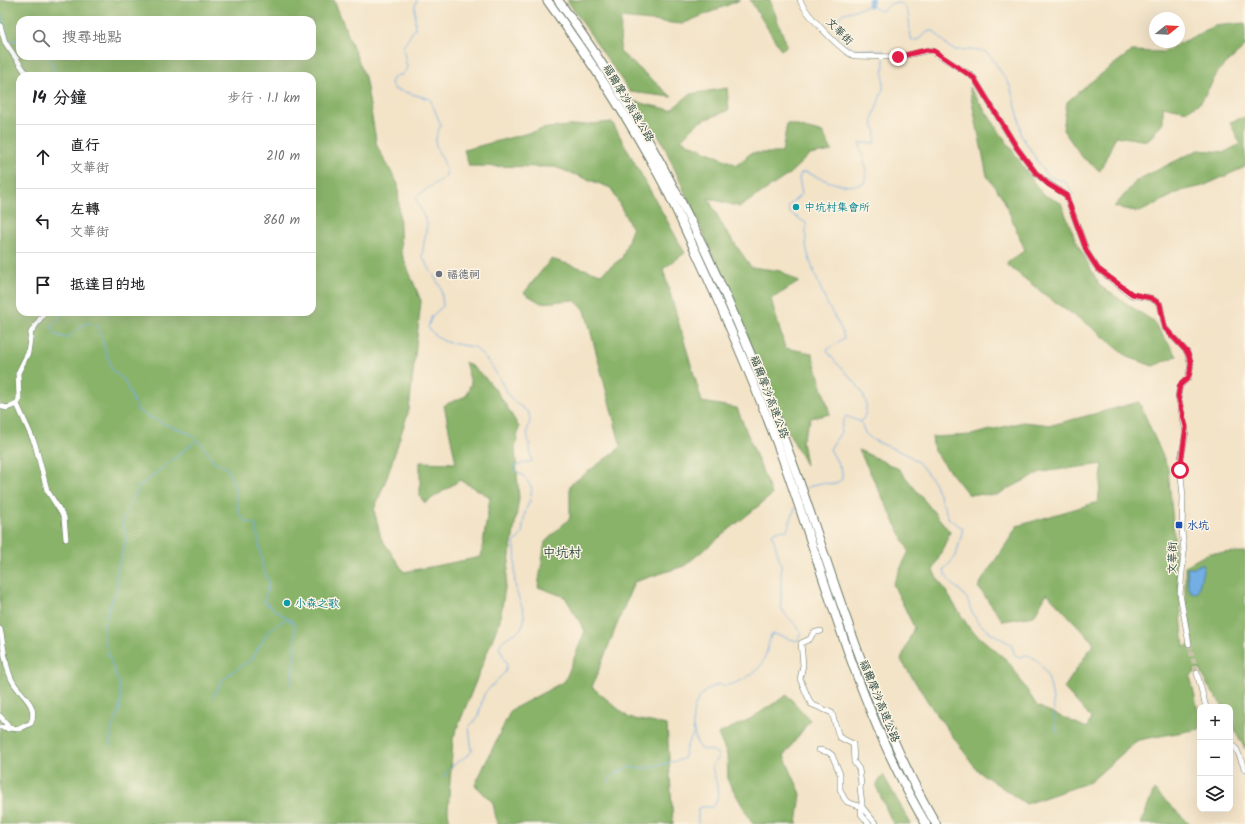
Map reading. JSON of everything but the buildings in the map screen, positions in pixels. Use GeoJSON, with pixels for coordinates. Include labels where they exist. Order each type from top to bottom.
{"type":"FeatureCollection","features":[{"type":"Feature","properties":{"kind":"highway","name":"福爾摩沙高速公路"},"geometry":{"type":"LineString","coordinates":[[547,0],[598,73],[663,182],[725,314],[781,455],[861,685],[901,777],[926,824]]}},
{"type":"Feature","properties":{"kind":"highway","name":"福爾摩沙高速公路"},"geometry":{"type":"LineString","coordinates":[[558,0],[582,33],[629,105],[670,177],[755,364],[813,520],[869,682],[912,780],[936,824]]}},
{"type":"Feature","properties":{"kind":"street","name":"文華街"},"geometry":{"type":"LineString","coordinates":[[800,0],[806,11],[844,51],[854,56],[904,56],[926,50],[934,51],[974,78],[1017,148],[1036,173],[1048,184],[1066,195],[1087,252],[1095,265],[1101,272],[1132,294],[1151,298],[1157,301],[1161,308],[1165,328],[1189,355],[1191,365],[1188,378],[1180,385],[1178,396],[1186,432],[1180,464],[1183,497],[1182,530],[1184,552],[1180,594],[1189,644]]}},
{"type":"Feature","properties":{"kind":"street"},"geometry":{"type":"LineString","coordinates":[[0,25],[5,42],[16,58]]}},
{"type":"Feature","properties":{"kind":"street"},"geometry":{"type":"LineString","coordinates":[[17,60],[25,72]]}},
{"type":"Feature","properties":{"kind":"street"},"geometry":{"type":"LineString","coordinates":[[42,316],[31,332],[28,353],[18,373],[19,398],[17,404],[35,444],[47,490],[64,517],[66,539]]}},
{"type":"Feature","properties":{"kind":"street"},"geometry":{"type":"LineString","coordinates":[[0,406],[7,408],[17,404]]}},
{"type":"Feature","properties":{"kind":"street"},"geometry":{"type":"LineString","coordinates":[[0,629],[11,679],[16,688],[32,704],[34,717],[31,723],[19,729],[0,727]]}},
{"type":"Feature","properties":{"kind":"street"},"geometry":{"type":"LineString","coordinates":[[821,632],[813,633],[810,639],[802,643],[803,665],[800,679],[810,704],[832,713],[839,737],[853,744],[854,762],[859,769],[860,776],[861,814],[869,824]]}},
{"type":"Feature","properties":{"kind":"street"},"geometry":{"type":"LineString","coordinates":[[1197,673],[1205,704]]}},
{"type":"Feature","properties":{"kind":"street"},"geometry":{"type":"LineString","coordinates":[[0,716],[7,724],[8,729]]}},
{"type":"Feature","properties":{"kind":"street"},"geometry":{"type":"LineString","coordinates":[[1233,745],[1237,750],[1245,770]]}},
{"type":"Feature","properties":{"kind":"street"},"geometry":{"type":"LineString","coordinates":[[819,750],[828,752],[832,755],[840,774],[840,789],[847,802],[862,807],[876,824]]}},
{"type":"Feature","properties":{"kind":"green space"},"geometry":{"type":"Polygon","coordinates":[[[0,0],[334,0],[365,77],[377,146],[398,184],[401,252],[421,301],[409,410],[387,477],[374,510],[381,538],[404,572],[481,557],[490,497],[460,480],[425,503],[420,497],[420,462],[456,463],[444,405],[466,396],[471,383],[465,362],[483,375],[490,383],[502,399],[519,427],[515,449],[519,498],[500,620],[453,739],[448,811],[450,824],[0,824],[0,0]]]}},
{"type":"Feature","properties":{"kind":"green space"},"geometry":{"type":"Polygon","coordinates":[[[567,0],[740,0],[682,24],[621,18],[620,52],[672,97],[630,92],[567,0]]]}},
{"type":"Feature","properties":{"kind":"green space"},"geometry":{"type":"Polygon","coordinates":[[[750,0],[770,0],[787,46],[781,50],[750,0]]]}},
{"type":"Feature","properties":{"kind":"green space"},"geometry":{"type":"Polygon","coordinates":[[[1245,23],[1245,47],[1219,70],[1201,102],[1187,111],[1163,106],[1163,122],[1148,141],[1116,136],[1100,171],[1083,158],[1063,130],[1067,102],[1132,51],[1163,52],[1171,48],[1185,48],[1185,41],[1214,26],[1245,23]]]}},
{"type":"Feature","properties":{"kind":"green space"},"geometry":{"type":"Polygon","coordinates":[[[969,87],[1042,194],[1061,203],[1076,241],[1100,286],[1153,321],[1177,356],[1153,366],[1128,357],[1089,325],[1053,301],[1006,264],[1025,250],[1003,198],[987,176],[969,87]]]}},
{"type":"Feature","properties":{"kind":"green space"},"geometry":{"type":"Polygon","coordinates":[[[727,88],[729,110],[699,122],[681,140],[737,165],[751,153],[782,153],[787,123],[823,133],[832,151],[809,155],[788,175],[740,207],[708,198],[724,228],[751,267],[781,271],[799,282],[771,299],[785,348],[812,353],[830,414],[811,418],[802,441],[806,465],[776,408],[705,237],[662,141],[632,101],[671,110],[690,94],[727,88]]]}},
{"type":"Feature","properties":{"kind":"green space"},"geometry":{"type":"Polygon","coordinates":[[[1245,117],[1245,167],[1203,186],[1181,191],[1140,212],[1114,207],[1137,180],[1198,150],[1225,152],[1240,144],[1230,122],[1245,117]]]}},
{"type":"Feature","properties":{"kind":"green space"},"geometry":{"type":"Polygon","coordinates":[[[612,122],[685,253],[663,269],[702,402],[737,408],[772,495],[684,566],[634,582],[592,687],[629,718],[667,725],[673,824],[497,824],[493,803],[475,785],[511,710],[565,681],[585,631],[565,597],[538,587],[545,542],[570,518],[570,485],[621,447],[585,310],[574,300],[541,303],[524,293],[551,259],[601,274],[622,258],[632,229],[611,188],[555,167],[469,166],[464,150],[547,128],[612,122]]]}},
{"type":"Feature","properties":{"kind":"green space"},"geometry":{"type":"Polygon","coordinates":[[[1139,402],[1168,468],[1184,647],[1193,644],[1185,598],[1185,566],[1209,553],[1245,552],[1245,749],[1233,726],[1233,704],[1221,704],[1208,686],[1200,669],[1190,676],[1197,705],[1197,730],[1138,740],[1090,782],[1026,804],[978,771],[930,705],[901,660],[914,627],[893,584],[909,551],[859,450],[899,469],[950,532],[933,571],[970,629],[1009,662],[1037,706],[1087,728],[1091,718],[1064,688],[1094,643],[1047,593],[1034,616],[1003,621],[978,587],[1017,526],[1098,502],[1103,464],[1041,472],[996,495],[968,494],[934,451],[932,437],[971,435],[1023,422],[1052,425],[1139,402]]]}},
{"type":"Feature","properties":{"kind":"green space"},"geometry":{"type":"Polygon","coordinates":[[[787,695],[810,720],[784,756],[801,794],[797,824],[753,824],[728,781],[727,755],[718,734],[750,719],[787,695]]]}},
{"type":"Feature","properties":{"kind":"green space"},"geometry":{"type":"Polygon","coordinates":[[[883,775],[911,824],[893,824],[876,786],[883,775]]]}},
{"type":"Feature","properties":{"kind":"green space"},"geometry":{"type":"Polygon","coordinates":[[[1154,790],[1190,824],[1141,824],[1154,790]]]}},
{"type":"Feature","properties":{"kind":"water"},"geometry":{"type":"Polygon","coordinates":[[[1202,563],[1204,566],[1198,592],[1191,592],[1188,586],[1187,568],[1194,568],[1202,563]]]}},
{"type":"Feature","properties":{"kind":"waterway"},"geometry":{"type":"LineString","coordinates":[[417,0],[415,6],[415,28],[403,47],[407,68],[403,74],[394,77],[391,83],[394,89],[430,99],[441,125],[437,134],[436,147],[444,161],[446,176],[418,195],[416,199],[427,224],[422,256],[441,288],[443,306],[432,316],[428,327],[438,338],[444,341],[476,348],[492,366],[511,399],[529,413],[530,421],[527,432],[532,461],[515,466],[516,471],[524,476],[532,488],[530,500],[525,512],[522,534],[514,543],[515,583],[517,594],[524,612],[523,625],[518,631],[507,637],[499,647],[507,664],[505,672],[484,694],[478,717],[469,727],[472,751],[453,766],[444,777]]}},
{"type":"Feature","properties":{"kind":"waterway"},"geometry":{"type":"LineString","coordinates":[[870,5],[871,0]]}},
{"type":"Feature","properties":{"kind":"waterway"},"geometry":{"type":"LineString","coordinates":[[883,55],[883,50],[851,48],[839,36],[838,19],[842,14],[870,5],[880,11],[893,3],[900,3],[907,11],[912,40],[917,40],[929,31],[934,31],[949,47],[954,50],[980,50],[986,52],[992,58],[1010,86],[1019,118],[1021,135],[1047,176],[1065,181],[1074,195]]}},
{"type":"Feature","properties":{"kind":"waterway"},"geometry":{"type":"LineString","coordinates":[[0,14],[2,15],[10,41],[16,40]]}},
{"type":"Feature","properties":{"kind":"waterway"},"geometry":{"type":"LineString","coordinates":[[806,488],[820,483],[835,484],[842,479],[842,471],[830,449],[841,432],[842,424],[846,416],[861,422],[866,412],[866,402],[858,386],[827,350],[844,338],[843,333],[825,299],[809,258],[806,242],[806,223],[790,213],[788,206],[802,194],[799,178],[801,173],[806,172],[827,181],[842,185],[850,186],[864,183],[866,178],[866,168],[860,143],[875,143],[876,132],[872,120],[883,89],[884,58]]}},
{"type":"Feature","properties":{"kind":"waterway"},"geometry":{"type":"LineString","coordinates":[[51,60],[54,72]]}},
{"type":"Feature","properties":{"kind":"waterway"},"geometry":{"type":"LineString","coordinates":[[61,316],[51,327],[56,335],[67,338],[86,323],[97,325],[112,370],[124,380],[138,411],[164,424],[189,433],[198,440],[214,461],[227,468],[234,485],[238,512],[245,521],[256,525],[263,568],[269,583],[264,602],[287,618],[269,630],[252,659],[228,675],[222,681],[213,697]]}},
{"type":"Feature","properties":{"kind":"waterway"},"geometry":{"type":"LineString","coordinates":[[861,422],[865,433],[873,440],[908,455],[918,462],[934,482],[949,519],[963,528],[956,556],[944,570],[946,575],[964,595],[973,614],[981,625],[991,633],[1011,644],[1015,655],[1019,657],[1026,655],[1036,660],[1043,667],[1051,688],[1057,733]]}},
{"type":"Feature","properties":{"kind":"waterway"},"geometry":{"type":"LineString","coordinates":[[110,746],[111,729],[119,713],[121,697],[119,684],[106,647],[103,630],[108,610],[118,586],[116,574],[127,538],[122,522],[139,487],[197,440]]}},
{"type":"Feature","properties":{"kind":"waterway"},"geometry":{"type":"LineString","coordinates":[[698,824],[698,809],[701,807],[712,807],[716,803],[718,793],[712,766],[718,759],[718,754],[713,751],[700,749],[696,740],[693,721],[696,703],[708,689],[718,685],[730,685],[755,672],[765,657],[771,635],[774,634],[797,641],[801,633],[781,607],[781,565],[772,534],[776,531],[787,530],[795,508]]}},
{"type":"Feature","properties":{"kind":"waterway"},"geometry":{"type":"LineString","coordinates":[[288,618],[295,625],[295,650],[291,686]]}},
{"type":"Feature","properties":{"kind":"waterway"},"geometry":{"type":"LineString","coordinates":[[609,782],[611,776],[628,767],[642,769],[683,759],[688,743],[694,733]]}},
{"type":"Feature","properties":{"kind":"tunnel"},"geometry":{"type":"LineString","coordinates":[[1189,644],[1197,673]]}},
{"type":"Feature","properties":{"kind":"place","name":"中坑村集會所"},"geometry":{"type":"Point","coordinates":[796,207]}},
{"type":"Feature","properties":{"kind":"place","name":"福德祠"},"geometry":{"type":"Point","coordinates":[439,274]}},
{"type":"Feature","properties":{"kind":"place","name":"水坑"},"geometry":{"type":"Point","coordinates":[1179,525]}},
{"type":"Feature","properties":{"kind":"place","name":"小森之歌"},"geometry":{"type":"Point","coordinates":[287,603]}},
{"type":"Feature","properties":{"kind":"district","name":"中坑村"},"geometry":{"type":"Point","coordinates":[562,552]}},
{"type":"Feature","properties":{"kind":"route"},"geometry":{"type":"LineString","coordinates":[[898,57],[909,56],[926,50],[934,51],[974,78],[1017,148],[1036,173],[1048,184],[1059,189],[1066,195],[1087,252],[1098,269],[1128,293],[1135,296],[1154,299],[1160,304],[1165,328],[1187,352],[1191,362],[1188,378],[1180,385],[1178,396],[1178,401],[1186,427],[1180,459],[1180,470]]}}]}
